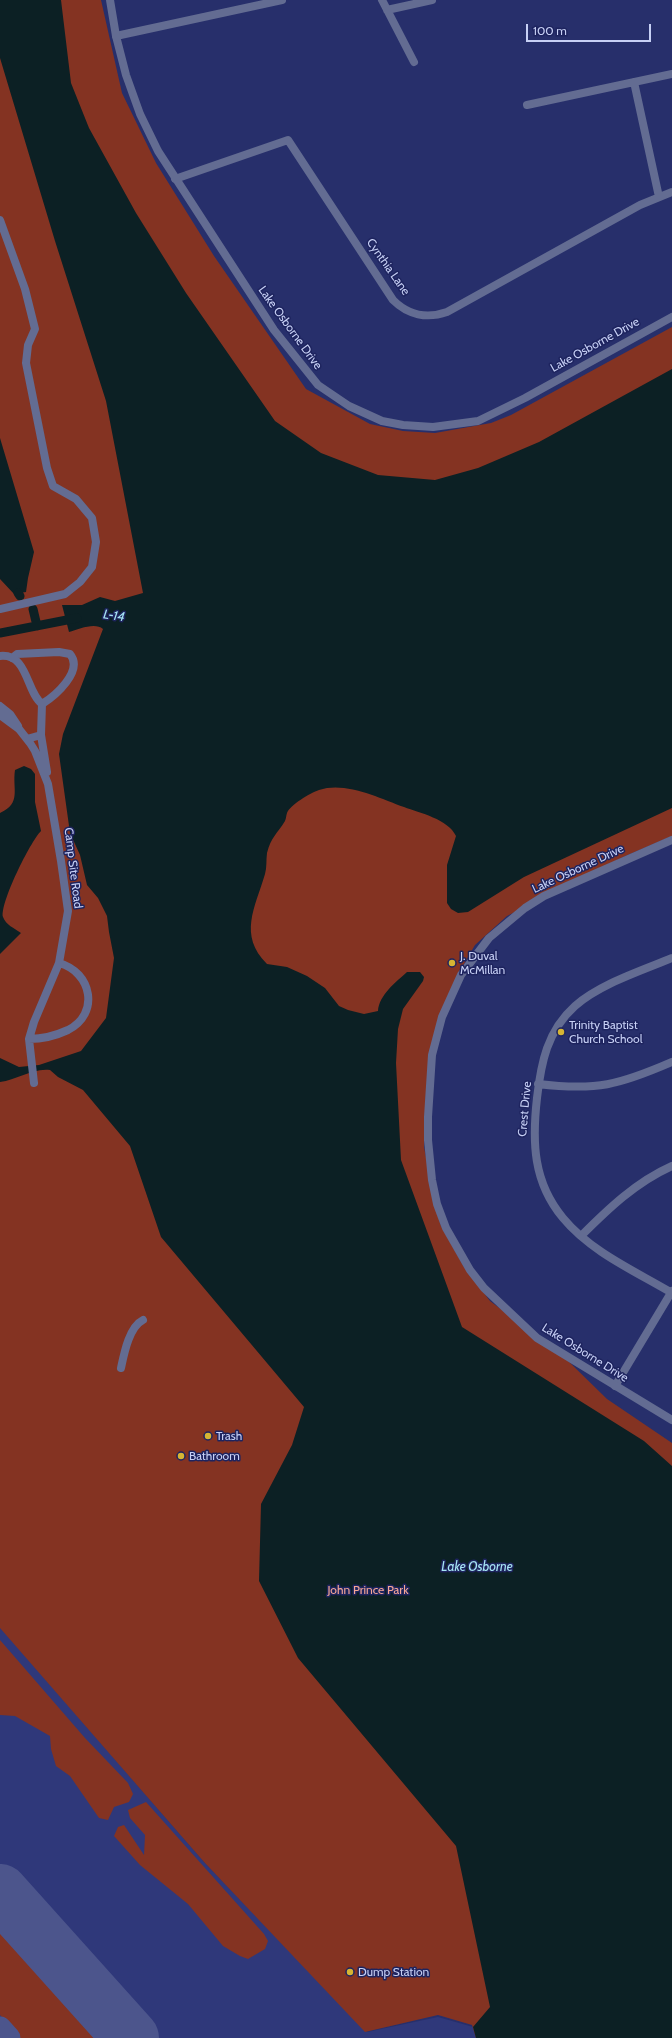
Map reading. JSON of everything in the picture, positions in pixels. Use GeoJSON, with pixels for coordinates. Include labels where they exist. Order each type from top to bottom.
{"type":"FeatureCollection","features":[{"type":"Feature","properties":{"kind":"street","name":"Lake Osborne Drive"},"geometry":{"type":"LineString","coordinates":[[110,0],[116,36],[126,75],[140,114],[158,151],[175,179],[274,330],[303,368],[318,385],[333,396],[364,414],[382,421],[433,427],[478,421],[525,398],[672,317]]}},
{"type":"Feature","properties":{"kind":"street"},"geometry":{"type":"LineString","coordinates":[[240,0],[242,9]]}},
{"type":"Feature","properties":{"kind":"street"},"geometry":{"type":"LineString","coordinates":[[116,36],[282,0]]}},
{"type":"Feature","properties":{"kind":"street"},"geometry":{"type":"LineString","coordinates":[[382,0],[414,62]]}},
{"type":"Feature","properties":{"kind":"street"},"geometry":{"type":"LineString","coordinates":[[387,10],[432,0]]}},
{"type":"Feature","properties":{"kind":"street"},"geometry":{"type":"LineString","coordinates":[[527,105],[672,74]]}},
{"type":"Feature","properties":{"kind":"street"},"geometry":{"type":"LineString","coordinates":[[634,82],[659,197]]}},
{"type":"Feature","properties":{"kind":"street","name":"Cynthia Lane"},"geometry":{"type":"LineString","coordinates":[[175,179],[288,140],[393,300],[407,310],[424,315],[436,315],[447,312],[640,205],[672,192]]}},
{"type":"Feature","properties":{"kind":"street"},"geometry":{"type":"LineString","coordinates":[[0,220],[25,289],[36,329],[28,345],[26,363],[47,468],[53,486],[76,499],[92,518],[96,542],[92,567],[80,582],[65,594],[0,609]]}},
{"type":"Feature","properties":{"kind":"street"},"geometry":{"type":"LineString","coordinates":[[12,658],[17,654],[45,652],[65,652],[72,657],[72,670],[65,684],[53,697],[42,704]]}},
{"type":"Feature","properties":{"kind":"street"},"geometry":{"type":"LineString","coordinates":[[0,656],[12,658],[22,667],[37,700],[42,704]]}},
{"type":"Feature","properties":{"kind":"street"},"geometry":{"type":"LineString","coordinates":[[42,704],[41,735],[48,784]]}},
{"type":"Feature","properties":{"kind":"street","name":"Camp Site Road"},"geometry":{"type":"LineString","coordinates":[[0,706],[16,720],[20,729],[35,751],[48,784],[68,911],[59,963],[28,1038],[34,1083]]}},
{"type":"Feature","properties":{"kind":"street","name":"Camp Site Road"},"geometry":{"type":"LineString","coordinates":[[0,714],[20,729]]}},
{"type":"Feature","properties":{"kind":"street"},"geometry":{"type":"LineString","coordinates":[[27,739],[41,735]]}},
{"type":"Feature","properties":{"kind":"street","name":"Lake Osborne Drive"},"geometry":{"type":"LineString","coordinates":[[672,840],[558,889],[525,908],[506,922],[474,956],[461,975],[442,1017],[432,1054],[428,1140],[432,1180],[437,1204],[446,1228],[470,1270],[484,1288],[537,1338],[672,1420]]}},
{"type":"Feature","properties":{"kind":"street","name":"Crest Drive"},"geometry":{"type":"LineString","coordinates":[[672,958],[599,990],[575,1006],[556,1028],[549,1041],[542,1062],[538,1084],[533,1140],[540,1176],[556,1208],[581,1236],[593,1245],[672,1292]]}},
{"type":"Feature","properties":{"kind":"street"},"geometry":{"type":"LineString","coordinates":[[28,1038],[53,1036],[68,1030],[79,1021],[85,1010],[88,991],[84,980],[76,970],[59,963]]}},
{"type":"Feature","properties":{"kind":"street"},"geometry":{"type":"LineString","coordinates":[[538,1084],[566,1088],[599,1087],[631,1079],[672,1062]]}},
{"type":"Feature","properties":{"kind":"street"},"geometry":{"type":"LineString","coordinates":[[581,1236],[629,1192],[648,1179],[672,1166]]}},
{"type":"Feature","properties":{"kind":"street"},"geometry":{"type":"LineString","coordinates":[[615,1386],[672,1292]]}},
{"type":"Feature","properties":{"kind":"street"},"geometry":{"type":"LineString","coordinates":[[121,1368],[132,1332],[138,1322],[142,1320]]}},
{"type":"Feature","properties":{"kind":"shaded area"},"geometry":{"type":"Polygon","coordinates":[[[0,1627],[204,1862],[367,2032],[438,2017],[473,2027],[476,2038],[0,2038],[0,1627]]]}},
{"type":"Feature","properties":{"kind":"green space","name":"Lake Osborne"},"geometry":{"type":"Polygon","coordinates":[[[0,0],[101,0],[122,93],[156,163],[214,256],[306,389],[370,424],[403,431],[435,433],[491,423],[511,415],[672,327],[672,836],[623,857],[507,916],[475,945],[458,974],[433,1043],[426,1093],[424,1147],[436,1210],[441,1226],[464,1267],[490,1301],[563,1356],[607,1399],[672,1443],[672,2038],[476,2038],[472,2025],[438,2015],[365,2032],[204,1862],[0,1628],[0,0]]]}},
{"type":"Feature","properties":{"kind":"green space"},"geometry":{"type":"Polygon","coordinates":[[[0,1640],[85,1738],[128,1783],[133,1794],[129,1802],[114,1807],[108,1820],[99,1818],[70,1776],[56,1766],[51,1749],[50,1736],[15,1716],[0,1715],[0,1640]]]}},
{"type":"Feature","properties":{"kind":"green space"},"geometry":{"type":"Polygon","coordinates":[[[146,1802],[264,1934],[268,1941],[265,1949],[248,1959],[223,1946],[188,1904],[140,1865],[114,1836],[118,1827],[124,1825],[144,1855],[145,1835],[130,1818],[128,1810],[146,1802]]]}},
{"type":"Feature","properties":{"kind":"green space"},"geometry":{"type":"Polygon","coordinates":[[[0,1923],[103,2038],[20,2038],[0,2015],[0,1923]]]}},
{"type":"Feature","properties":{"kind":"water","name":"Lake Osborne"},"geometry":{"type":"Polygon","coordinates":[[[0,0],[61,0],[71,83],[89,128],[136,213],[186,293],[275,421],[321,453],[378,475],[435,480],[478,468],[539,442],[672,369],[672,808],[524,877],[468,912],[458,913],[451,909],[447,903],[447,865],[456,836],[447,825],[433,817],[373,795],[351,789],[329,788],[319,790],[292,806],[287,813],[285,821],[270,843],[267,853],[265,874],[251,921],[251,932],[253,942],[258,953],[267,964],[287,967],[307,976],[325,988],[339,1006],[348,1010],[364,1014],[378,1011],[381,1000],[385,994],[407,972],[420,972],[424,977],[423,981],[403,1009],[398,1029],[396,1063],[401,1160],[462,1327],[644,1441],[672,1466],[672,2038],[476,2038],[473,2027],[490,2007],[456,1846],[298,1658],[259,1581],[261,1504],[292,1445],[304,1407],[161,1237],[130,1146],[83,1090],[58,1077],[50,1070],[31,1072],[0,1082],[0,1058],[19,1067],[39,1065],[81,1051],[106,1018],[114,958],[107,916],[98,898],[87,885],[80,855],[70,833],[59,754],[63,734],[103,629],[96,626],[91,626],[69,632],[62,605],[82,605],[100,597],[115,601],[143,593],[106,401],[55,241],[0,58],[0,0]]]}},
{"type":"Feature","properties":{"kind":"water"},"geometry":{"type":"Polygon","coordinates":[[[0,438],[34,552],[26,592],[14,594],[0,579],[0,438]]]}},
{"type":"Feature","properties":{"kind":"water"},"geometry":{"type":"Polygon","coordinates":[[[24,766],[31,769],[35,774],[35,802],[41,831],[23,859],[6,899],[3,910],[3,917],[6,922],[21,933],[0,954],[0,813],[7,809],[14,800],[15,770],[24,766]]]}},
{"type":"Feature","properties":{"kind":"waterway"},"geometry":{"type":"LineString","coordinates":[[33,609],[37,626]]}},
{"type":"Feature","properties":{"kind":"waterway","name":"L-14"},"geometry":{"type":"LineString","coordinates":[[0,633],[77,618]]}},
{"type":"Feature","properties":{"kind":"taxiway"},"geometry":{"type":"LineString","coordinates":[[0,2028],[9,2038]]}},
{"type":"Feature","properties":{"kind":"runway"},"geometry":{"type":"LineString","coordinates":[[0,1892],[131,2038]]}},
{"type":"Feature","properties":{"kind":"place","name":"J. Duval McMillan"},"geometry":{"type":"Point","coordinates":[452,963]}},
{"type":"Feature","properties":{"kind":"place","name":"Trinity Baptist Church School"},"geometry":{"type":"Point","coordinates":[561,1032]}},
{"type":"Feature","properties":{"kind":"place","name":"Trash"},"geometry":{"type":"Point","coordinates":[208,1436]}},
{"type":"Feature","properties":{"kind":"place","name":"Bathroom"},"geometry":{"type":"Point","coordinates":[181,1456]}},
{"type":"Feature","properties":{"kind":"place","name":"Dump Station"},"geometry":{"type":"Point","coordinates":[350,1972]}},
{"type":"Feature","properties":{"kind":"park label","name":"John Prince Park"},"geometry":{"type":"Point","coordinates":[368,1590]}}]}
